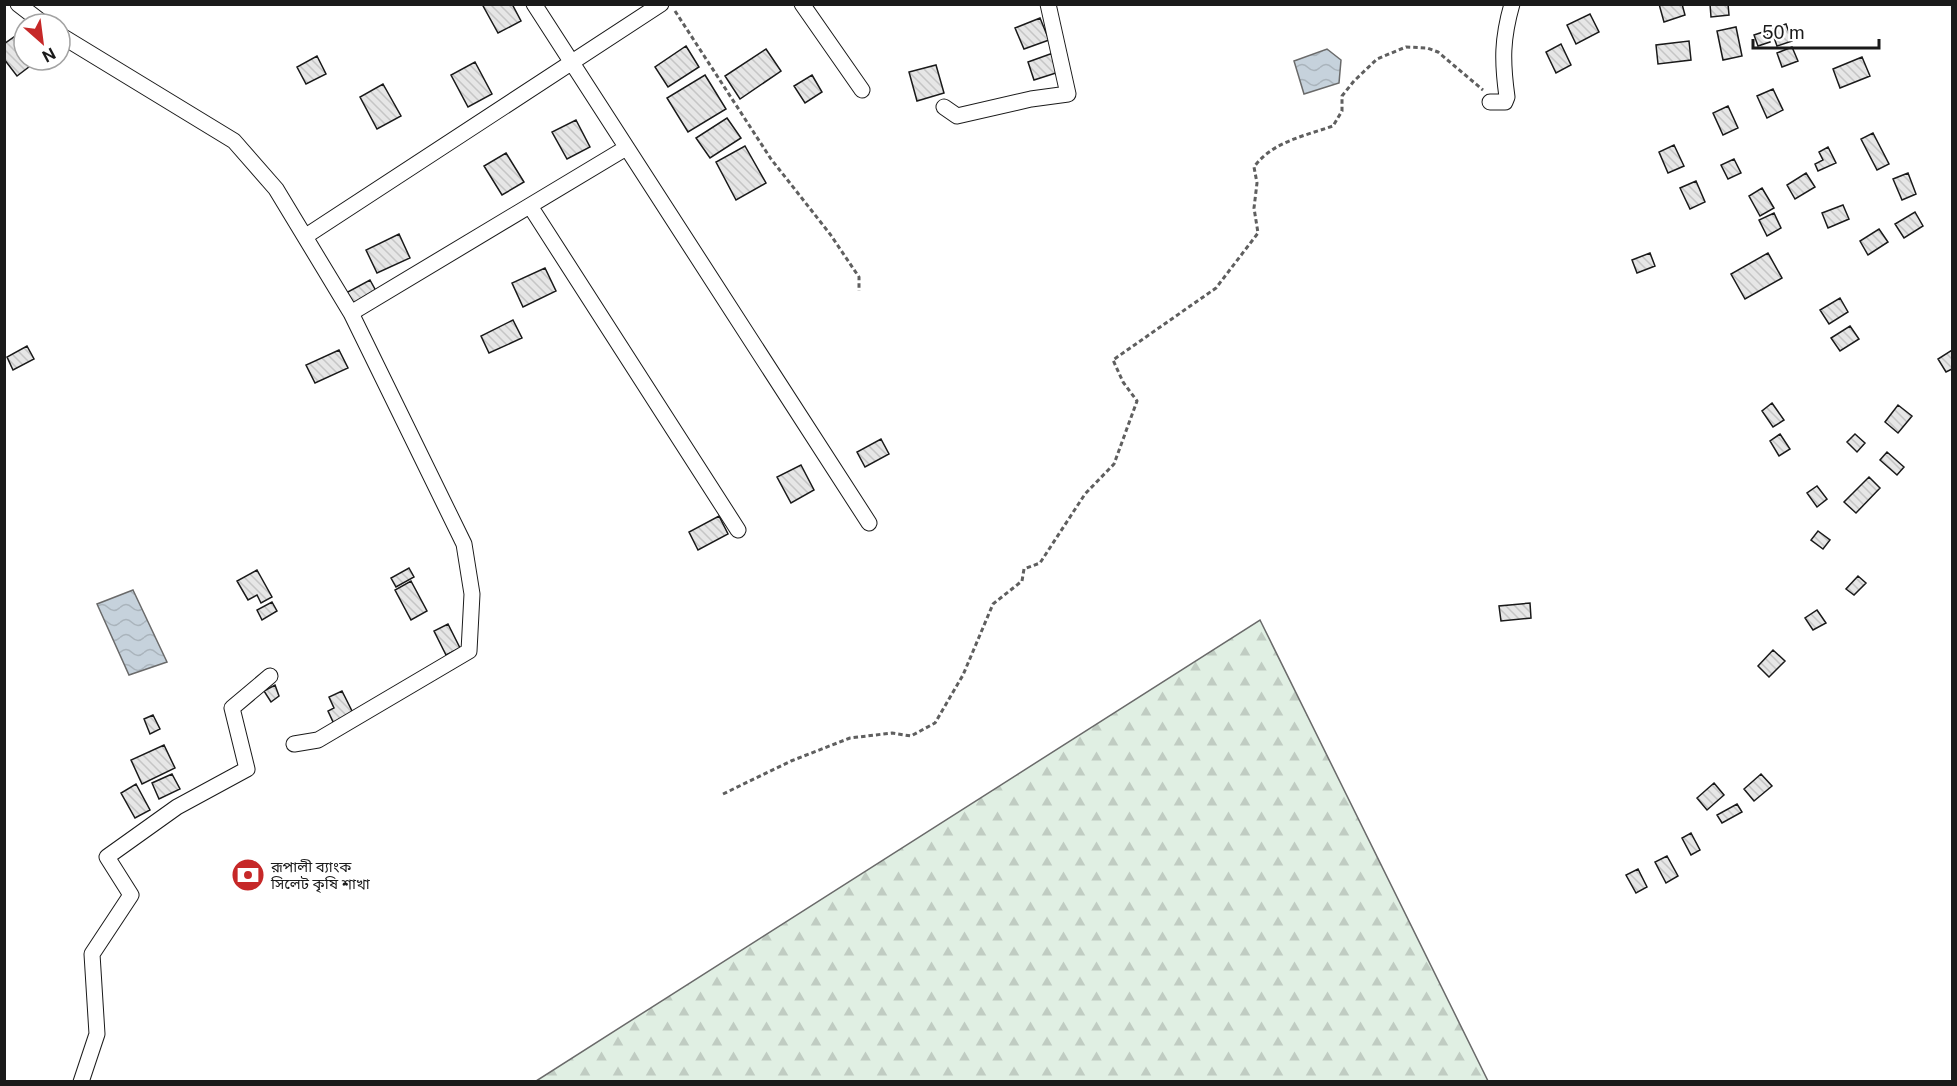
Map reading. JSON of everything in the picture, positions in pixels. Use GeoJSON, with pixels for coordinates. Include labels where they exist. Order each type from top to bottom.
{"type":"FeatureCollection","features":[{"type":"Feature","properties":{"kind":"street"},"geometry":{"type":"LineString","coordinates":[[534,4],[870,523]]}},
{"type":"Feature","properties":{"kind":"street"},"geometry":{"type":"LineString","coordinates":[[306,236],[661,4]]}},
{"type":"Feature","properties":{"kind":"street"},"geometry":{"type":"LineString","coordinates":[[802,4],[862,90]]}},
{"type":"Feature","properties":{"kind":"street"},"geometry":{"type":"LineString","coordinates":[[944,107],[957,116],[1031,99],[1068,94],[1048,4]]}},
{"type":"Feature","properties":{"kind":"street"},"geometry":{"type":"LineString","coordinates":[[1490,102],[1505,102],[1507,97],[1502,61],[1505,30],[1512,4]]}},
{"type":"Feature","properties":{"kind":"street"},"geometry":{"type":"LineString","coordinates":[[72,42],[234,141],[276,189],[351,313],[464,544],[472,594],[469,651],[318,741],[294,744]]}},
{"type":"Feature","properties":{"kind":"street"},"geometry":{"type":"LineString","coordinates":[[351,313],[626,148]]}},
{"type":"Feature","properties":{"kind":"street"},"geometry":{"type":"LineString","coordinates":[[530,206],[738,530]]}},
{"type":"Feature","properties":{"kind":"street"},"geometry":{"type":"LineString","coordinates":[[81,1082],[97,1034],[92,954],[131,895],[106,857],[177,807],[247,769],[232,708],[270,676]]}},
{"type":"Feature","properties":{"kind":"path"},"geometry":{"type":"LineString","coordinates":[[671,4],[771,159],[830,234],[859,277],[859,291]]}},
{"type":"Feature","properties":{"kind":"path"},"geometry":{"type":"LineString","coordinates":[[723,794],[791,761],[850,738],[892,732],[911,736],[935,723],[963,675],[993,604],[1022,581],[1024,569],[1040,563],[1085,494],[1114,464],[1137,401],[1123,382],[1113,360],[1216,288],[1258,233],[1254,208],[1257,183],[1254,167],[1264,153],[1289,141],[1333,126],[1342,111],[1342,96],[1354,81],[1377,59],[1406,47],[1427,48],[1438,52],[1480,86],[1490,102]]}},
{"type":"Feature","properties":{"kind":"green space"},"geometry":{"type":"Polygon","coordinates":[[[1260,620],[1488,1081],[536,1081],[1260,620]]]}},
{"type":"Feature","properties":{"kind":"water"},"geometry":{"type":"Polygon","coordinates":[[[1327,49],[1341,60],[1339,83],[1304,94],[1294,61],[1327,49]]]}},
{"type":"Feature","properties":{"kind":"water"},"geometry":{"type":"Polygon","coordinates":[[[133,590],[167,662],[129,675],[97,604],[133,590]]]}},
{"type":"Feature","properties":{"kind":"building"},"geometry":{"type":"Polygon","coordinates":[[[482,4],[512,4],[521,21],[498,33],[482,4]]]}},
{"type":"Feature","properties":{"kind":"building"},"geometry":{"type":"Polygon","coordinates":[[[1659,4],[1682,4],[1685,15],[1664,22],[1659,4]]]}},
{"type":"Feature","properties":{"kind":"building"},"geometry":{"type":"Polygon","coordinates":[[[1710,4],[1728,4],[1729,15],[1711,17],[1710,4]]]}},
{"type":"Feature","properties":{"kind":"building"},"geometry":{"type":"Polygon","coordinates":[[[1590,14],[1599,32],[1576,44],[1567,25],[1590,14]]]}},
{"type":"Feature","properties":{"kind":"building"},"geometry":{"type":"Polygon","coordinates":[[[1040,18],[1049,40],[1024,49],[1015,28],[1040,18]]]}},
{"type":"Feature","properties":{"kind":"building"},"geometry":{"type":"Polygon","coordinates":[[[1786,24],[1792,41],[1777,46],[1771,29],[1786,24]]]}},
{"type":"Feature","properties":{"kind":"building"},"geometry":{"type":"Polygon","coordinates":[[[1736,27],[1742,56],[1723,60],[1717,31],[1736,27]]]}},
{"type":"Feature","properties":{"kind":"building"},"geometry":{"type":"Polygon","coordinates":[[[1766,31],[1770,42],[1758,46],[1754,35],[1766,31]]]}},
{"type":"Feature","properties":{"kind":"building"},"geometry":{"type":"Polygon","coordinates":[[[12,38],[12,69],[4,59],[4,44],[12,38]]]}},
{"type":"Feature","properties":{"kind":"building"},"geometry":{"type":"Polygon","coordinates":[[[1689,41],[1691,60],[1658,64],[1656,45],[1689,41]]]}},
{"type":"Feature","properties":{"kind":"building"},"geometry":{"type":"Polygon","coordinates":[[[1561,44],[1571,65],[1556,73],[1546,52],[1561,44]]]}},
{"type":"Feature","properties":{"kind":"building"},"geometry":{"type":"Polygon","coordinates":[[[686,46],[699,67],[668,87],[655,67],[686,46]]]}},
{"type":"Feature","properties":{"kind":"building"},"geometry":{"type":"Polygon","coordinates":[[[1792,47],[1798,61],[1782,67],[1777,53],[1792,47]]]}},
{"type":"Feature","properties":{"kind":"building"},"geometry":{"type":"Polygon","coordinates":[[[766,49],[781,71],[740,99],[725,76],[766,49]]]}},
{"type":"Feature","properties":{"kind":"building"},"geometry":{"type":"Polygon","coordinates":[[[1053,53],[1059,72],[1034,80],[1028,62],[1053,53]]]}},
{"type":"Feature","properties":{"kind":"building"},"geometry":{"type":"Polygon","coordinates":[[[317,56],[326,74],[306,84],[297,67],[317,56]]]}},
{"type":"Feature","properties":{"kind":"building"},"geometry":{"type":"Polygon","coordinates":[[[1862,57],[1870,76],[1840,88],[1833,69],[1862,57]]]}},
{"type":"Feature","properties":{"kind":"building"},"geometry":{"type":"Polygon","coordinates":[[[475,62],[492,94],[468,107],[451,75],[475,62]]]}},
{"type":"Feature","properties":{"kind":"building"},"geometry":{"type":"Polygon","coordinates":[[[936,65],[944,93],[917,101],[909,72],[936,65]]]}},
{"type":"Feature","properties":{"kind":"building"},"geometry":{"type":"Polygon","coordinates":[[[705,75],[726,109],[688,132],[667,98],[705,75]]]}},
{"type":"Feature","properties":{"kind":"building"},"geometry":{"type":"Polygon","coordinates":[[[812,75],[822,92],[805,103],[794,86],[812,75]]]}},
{"type":"Feature","properties":{"kind":"building"},"geometry":{"type":"Polygon","coordinates":[[[383,84],[401,116],[377,129],[360,97],[383,84]]]}},
{"type":"Feature","properties":{"kind":"building"},"geometry":{"type":"Polygon","coordinates":[[[1773,89],[1783,110],[1767,118],[1757,96],[1773,89]]]}},
{"type":"Feature","properties":{"kind":"building"},"geometry":{"type":"Polygon","coordinates":[[[1728,106],[1738,128],[1723,135],[1713,113],[1728,106]]]}},
{"type":"Feature","properties":{"kind":"building"},"geometry":{"type":"Polygon","coordinates":[[[727,118],[741,138],[710,158],[696,138],[727,118]]]}},
{"type":"Feature","properties":{"kind":"building"},"geometry":{"type":"Polygon","coordinates":[[[576,120],[590,147],[567,159],[552,132],[576,120]]]}},
{"type":"Feature","properties":{"kind":"building"},"geometry":{"type":"Polygon","coordinates":[[[1873,133],[1889,164],[1877,170],[1861,139],[1873,133]]]}},
{"type":"Feature","properties":{"kind":"building"},"geometry":{"type":"Polygon","coordinates":[[[1674,145],[1684,166],[1668,173],[1659,152],[1674,145]]]}},
{"type":"Feature","properties":{"kind":"building"},"geometry":{"type":"Polygon","coordinates":[[[745,146],[766,183],[736,200],[716,162],[745,146]]]}},
{"type":"Feature","properties":{"kind":"building"},"geometry":{"type":"Polygon","coordinates":[[[1828,147],[1836,163],[1818,171],[1815,164],[1823,160],[1819,152],[1828,147]]]}},
{"type":"Feature","properties":{"kind":"building"},"geometry":{"type":"Polygon","coordinates":[[[506,153],[524,182],[502,195],[484,166],[506,153]]]}},
{"type":"Feature","properties":{"kind":"building"},"geometry":{"type":"Polygon","coordinates":[[[1734,159],[1741,173],[1728,179],[1721,165],[1734,159]]]}},
{"type":"Feature","properties":{"kind":"building"},"geometry":{"type":"Polygon","coordinates":[[[1806,173],[1815,187],[1795,199],[1787,185],[1806,173]]]}},
{"type":"Feature","properties":{"kind":"building"},"geometry":{"type":"Polygon","coordinates":[[[1908,173],[1916,194],[1902,200],[1893,179],[1908,173]]]}},
{"type":"Feature","properties":{"kind":"building"},"geometry":{"type":"Polygon","coordinates":[[[1696,181],[1705,202],[1690,209],[1680,188],[1696,181]]]}},
{"type":"Feature","properties":{"kind":"building"},"geometry":{"type":"Polygon","coordinates":[[[1762,188],[1774,208],[1760,216],[1749,196],[1762,188]]]}},
{"type":"Feature","properties":{"kind":"building"},"geometry":{"type":"Polygon","coordinates":[[[1843,205],[1849,219],[1828,228],[1822,213],[1843,205]]]}},
{"type":"Feature","properties":{"kind":"building"},"geometry":{"type":"Polygon","coordinates":[[[1915,212],[1923,226],[1904,238],[1895,224],[1915,212]]]}},
{"type":"Feature","properties":{"kind":"building"},"geometry":{"type":"Polygon","coordinates":[[[1774,213],[1781,228],[1767,236],[1759,220],[1774,213]]]}},
{"type":"Feature","properties":{"kind":"building"},"geometry":{"type":"Polygon","coordinates":[[[1879,229],[1888,242],[1868,255],[1860,241],[1879,229]]]}},
{"type":"Feature","properties":{"kind":"building"},"geometry":{"type":"Polygon","coordinates":[[[399,234],[410,258],[377,273],[366,250],[399,234]]]}},
{"type":"Feature","properties":{"kind":"building"},"geometry":{"type":"Polygon","coordinates":[[[1650,253],[1655,266],[1637,273],[1632,260],[1650,253]]]}},
{"type":"Feature","properties":{"kind":"building"},"geometry":{"type":"Polygon","coordinates":[[[1768,253],[1782,278],[1745,299],[1731,274],[1768,253]]]}},
{"type":"Feature","properties":{"kind":"building"},"geometry":{"type":"Polygon","coordinates":[[[545,268],[556,291],[523,307],[512,283],[545,268]]]}},
{"type":"Feature","properties":{"kind":"building"},"geometry":{"type":"Polygon","coordinates":[[[370,280],[376,291],[350,305],[344,294],[370,280]]]}},
{"type":"Feature","properties":{"kind":"building"},"geometry":{"type":"Polygon","coordinates":[[[1840,298],[1848,312],[1829,324],[1820,310],[1840,298]]]}},
{"type":"Feature","properties":{"kind":"building"},"geometry":{"type":"Polygon","coordinates":[[[513,320],[522,338],[489,353],[481,336],[513,320]]]}},
{"type":"Feature","properties":{"kind":"building"},"geometry":{"type":"Polygon","coordinates":[[[1850,326],[1859,339],[1840,351],[1831,338],[1850,326]]]}},
{"type":"Feature","properties":{"kind":"building"},"geometry":{"type":"Polygon","coordinates":[[[27,346],[34,359],[13,370],[7,357],[27,346]]]}},
{"type":"Feature","properties":{"kind":"building"},"geometry":{"type":"Polygon","coordinates":[[[339,350],[348,368],[315,383],[306,365],[339,350]]]}},
{"type":"Feature","properties":{"kind":"building"},"geometry":{"type":"Polygon","coordinates":[[[1952,350],[1952,369],[1946,372],[1938,359],[1952,350]]]}},
{"type":"Feature","properties":{"kind":"building"},"geometry":{"type":"Polygon","coordinates":[[[1772,403],[1784,420],[1773,427],[1762,411],[1772,403]]]}},
{"type":"Feature","properties":{"kind":"building"},"geometry":{"type":"Polygon","coordinates":[[[1898,405],[1912,416],[1898,433],[1885,422],[1898,405]]]}},
{"type":"Feature","properties":{"kind":"building"},"geometry":{"type":"Polygon","coordinates":[[[1780,434],[1790,449],[1779,456],[1770,441],[1780,434]]]}},
{"type":"Feature","properties":{"kind":"building"},"geometry":{"type":"Polygon","coordinates":[[[1855,434],[1865,443],[1857,452],[1847,442],[1855,434]]]}},
{"type":"Feature","properties":{"kind":"building"},"geometry":{"type":"Polygon","coordinates":[[[881,439],[889,454],[865,467],[857,452],[881,439]]]}},
{"type":"Feature","properties":{"kind":"building"},"geometry":{"type":"Polygon","coordinates":[[[1887,452],[1904,467],[1897,475],[1880,460],[1887,452]]]}},
{"type":"Feature","properties":{"kind":"building"},"geometry":{"type":"Polygon","coordinates":[[[801,465],[814,490],[791,503],[777,477],[801,465]]]}},
{"type":"Feature","properties":{"kind":"building"},"geometry":{"type":"Polygon","coordinates":[[[1869,477],[1880,488],[1856,513],[1844,502],[1869,477]]]}},
{"type":"Feature","properties":{"kind":"building"},"geometry":{"type":"Polygon","coordinates":[[[1817,486],[1827,499],[1817,507],[1807,493],[1817,486]]]}},
{"type":"Feature","properties":{"kind":"building"},"geometry":{"type":"Polygon","coordinates":[[[719,516],[728,534],[698,550],[689,532],[719,516]]]}},
{"type":"Feature","properties":{"kind":"building"},"geometry":{"type":"Polygon","coordinates":[[[1818,531],[1830,540],[1823,549],[1811,540],[1818,531]]]}},
{"type":"Feature","properties":{"kind":"building"},"geometry":{"type":"Polygon","coordinates":[[[409,568],[414,577],[396,587],[391,578],[409,568]]]}},
{"type":"Feature","properties":{"kind":"building"},"geometry":{"type":"Polygon","coordinates":[[[257,570],[272,597],[261,603],[257,595],[248,600],[237,581],[257,570]]]}},
{"type":"Feature","properties":{"kind":"building"},"geometry":{"type":"Polygon","coordinates":[[[1858,576],[1866,583],[1854,595],[1846,589],[1858,576]]]}},
{"type":"Feature","properties":{"kind":"building"},"geometry":{"type":"Polygon","coordinates":[[[411,581],[427,611],[411,620],[395,590],[411,581]]]}},
{"type":"Feature","properties":{"kind":"building"},"geometry":{"type":"Polygon","coordinates":[[[272,602],[277,611],[262,620],[257,610],[272,602]]]}},
{"type":"Feature","properties":{"kind":"building"},"geometry":{"type":"Polygon","coordinates":[[[1530,603],[1531,618],[1501,621],[1499,606],[1530,603]]]}},
{"type":"Feature","properties":{"kind":"building"},"geometry":{"type":"Polygon","coordinates":[[[1817,610],[1826,623],[1813,630],[1805,618],[1817,610]]]}},
{"type":"Feature","properties":{"kind":"building"},"geometry":{"type":"Polygon","coordinates":[[[448,624],[460,648],[446,655],[434,631],[448,624]]]}},
{"type":"Feature","properties":{"kind":"building"},"geometry":{"type":"Polygon","coordinates":[[[1773,650],[1785,661],[1769,677],[1758,666],[1773,650]]]}},
{"type":"Feature","properties":{"kind":"building"},"geometry":{"type":"Polygon","coordinates":[[[275,685],[279,696],[271,702],[264,691],[275,685]]]}},
{"type":"Feature","properties":{"kind":"building"},"geometry":{"type":"Polygon","coordinates":[[[342,691],[354,715],[334,724],[328,711],[334,708],[329,697],[342,691]]]}},
{"type":"Feature","properties":{"kind":"building"},"geometry":{"type":"Polygon","coordinates":[[[153,715],[160,729],[150,734],[144,719],[153,715]]]}},
{"type":"Feature","properties":{"kind":"building"},"geometry":{"type":"Polygon","coordinates":[[[164,745],[175,768],[142,784],[131,760],[164,745]]]}},
{"type":"Feature","properties":{"kind":"building"},"geometry":{"type":"Polygon","coordinates":[[[172,774],[180,789],[159,799],[152,783],[172,774]]]}},
{"type":"Feature","properties":{"kind":"building"},"geometry":{"type":"Polygon","coordinates":[[[1761,774],[1772,786],[1754,801],[1744,789],[1761,774]]]}},
{"type":"Feature","properties":{"kind":"building"},"geometry":{"type":"Polygon","coordinates":[[[1714,783],[1724,795],[1707,810],[1697,798],[1714,783]]]}},
{"type":"Feature","properties":{"kind":"building"},"geometry":{"type":"Polygon","coordinates":[[[136,784],[150,810],[135,818],[121,793],[136,784]]]}},
{"type":"Feature","properties":{"kind":"building"},"geometry":{"type":"Polygon","coordinates":[[[1737,804],[1742,812],[1722,823],[1717,815],[1737,804]]]}},
{"type":"Feature","properties":{"kind":"building"},"geometry":{"type":"Polygon","coordinates":[[[1691,833],[1700,850],[1691,855],[1682,838],[1691,833]]]}},
{"type":"Feature","properties":{"kind":"building"},"geometry":{"type":"Polygon","coordinates":[[[1667,856],[1678,876],[1666,883],[1655,862],[1667,856]]]}},
{"type":"Feature","properties":{"kind":"building"},"geometry":{"type":"Polygon","coordinates":[[[1638,869],[1647,887],[1636,893],[1626,875],[1638,869]]]}},
{"type":"Feature","properties":{"kind":"place","name":"রূপালী ব্যাংক সিলেট কৃষি শাখা"},"geometry":{"type":"Point","coordinates":[248,875]}}]}
